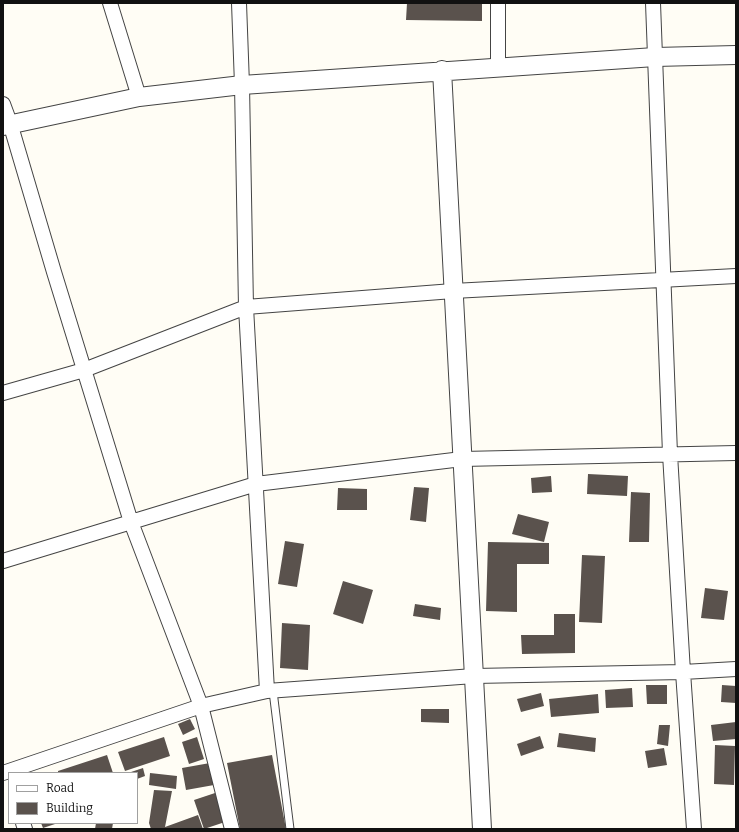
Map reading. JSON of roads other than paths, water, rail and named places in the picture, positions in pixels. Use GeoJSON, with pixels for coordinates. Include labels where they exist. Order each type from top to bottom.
{"type":"FeatureCollection","features":[{"type":"Feature","properties":{"kind":"street"},"geometry":{"type":"LineString","coordinates":[[110,3],[139,97]]}},
{"type":"Feature","properties":{"kind":"street"},"geometry":{"type":"LineString","coordinates":[[239,3],[246,307],[270,691]]}},
{"type":"Feature","properties":{"kind":"street"},"geometry":{"type":"LineString","coordinates":[[498,3],[498,67]]}},
{"type":"Feature","properties":{"kind":"street"},"geometry":{"type":"LineString","coordinates":[[653,3],[670,454],[694,829]]}},
{"type":"Feature","properties":{"kind":"street"},"geometry":{"type":"LineString","coordinates":[[7,124],[139,97],[242,85],[442,70],[655,57],[736,55]]}},
{"type":"Feature","properties":{"kind":"street"},"geometry":{"type":"LineString","coordinates":[[442,70],[482,829]]}},
{"type":"Feature","properties":{"kind":"street"},"geometry":{"type":"LineString","coordinates":[[3,104],[7,124],[131,522],[201,706],[232,829]]}},
{"type":"Feature","properties":{"kind":"street"},"geometry":{"type":"LineString","coordinates":[[3,393],[84,370],[246,307],[453,291],[736,276]]}},
{"type":"Feature","properties":{"kind":"street"},"geometry":{"type":"LineString","coordinates":[[3,561],[256,484],[462,459],[736,453]]}},
{"type":"Feature","properties":{"kind":"street"},"geometry":{"type":"LineString","coordinates":[[5,771],[201,706],[270,691],[474,676],[683,672],[736,669]]}},
{"type":"Feature","properties":{"kind":"lane"},"geometry":{"type":"LineString","coordinates":[[270,691],[290,829]]}}]}
